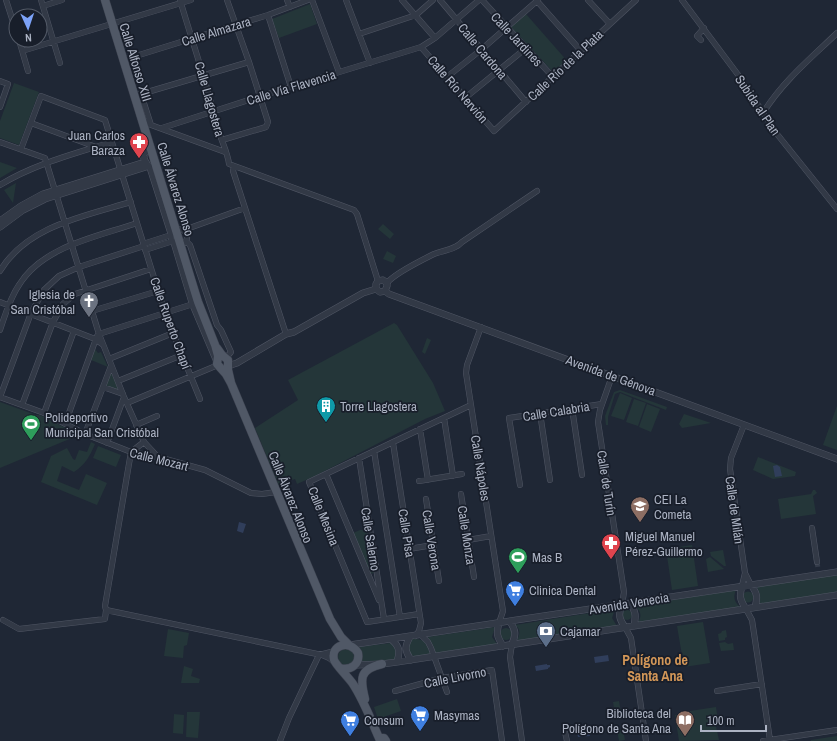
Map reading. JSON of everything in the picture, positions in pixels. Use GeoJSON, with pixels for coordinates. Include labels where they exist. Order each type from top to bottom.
{"type":"FeatureCollection","features":[{"type":"Feature","properties":{"kind":"main road","name":"Calle Alfonso XIII"},"geometry":{"type":"LineString","coordinates":[[105,0],[123,60],[138,95],[142,120],[148,127]]}},
{"type":"Feature","properties":{"kind":"main road","name":"Calle Álvarez Alonso"},"geometry":{"type":"LineString","coordinates":[[148,127],[150,164],[173,232],[179,242],[195,303],[215,345],[226,374],[231,381],[330,620],[341,637],[350,645]]}},
{"type":"Feature","properties":{"kind":"main road","name":"Calle Álvarez Alonso"},"geometry":{"type":"LineString","coordinates":[[330,620],[336,650]]}},
{"type":"Feature","properties":{"kind":"main road"},"geometry":{"type":"LineString","coordinates":[[338,665],[347,669],[355,665],[358,660],[358,653],[355,649],[350,645],[341,646],[336,650],[334,656],[338,665],[354,685],[380,740]]}},
{"type":"Feature","properties":{"kind":"main road"},"geometry":{"type":"LineString","coordinates":[[371,721],[361,685],[362,678],[370,667],[382,664]]}},
{"type":"Feature","properties":{"kind":"main road"},"geometry":{"type":"LineString","coordinates":[[355,665],[357,684],[371,721]]}},
{"type":"Feature","properties":{"kind":"street"},"geometry":{"type":"LineString","coordinates":[[41,0],[60,63]]}},
{"type":"Feature","properties":{"kind":"street"},"geometry":{"type":"LineString","coordinates":[[43,6],[62,0]]}},
{"type":"Feature","properties":{"kind":"street"},"geometry":{"type":"LineString","coordinates":[[22,51],[180,2],[191,0]]}},
{"type":"Feature","properties":{"kind":"street"},"geometry":{"type":"LineString","coordinates":[[222,140],[266,127],[268,122],[261,96],[228,0]]}},
{"type":"Feature","properties":{"kind":"street"},"geometry":{"type":"LineString","coordinates":[[287,0],[290,7]]}},
{"type":"Feature","properties":{"kind":"street","name":"Calle Almazara"},"geometry":{"type":"LineString","coordinates":[[123,60],[236,26],[308,0]]}},
{"type":"Feature","properties":{"kind":"street"},"geometry":{"type":"LineString","coordinates":[[312,0],[339,72]]}},
{"type":"Feature","properties":{"kind":"street"},"geometry":{"type":"LineString","coordinates":[[346,0],[370,63]]}},
{"type":"Feature","properties":{"kind":"street"},"geometry":{"type":"LineString","coordinates":[[402,0],[435,38]]}},
{"type":"Feature","properties":{"kind":"street"},"geometry":{"type":"LineString","coordinates":[[359,34],[416,15],[433,0]]}},
{"type":"Feature","properties":{"kind":"street","name":"Calle Cardona"},"geometry":{"type":"LineString","coordinates":[[440,0],[526,102]]}},
{"type":"Feature","properties":{"kind":"street","name":"Calle Vía Flavencia"},"geometry":{"type":"LineString","coordinates":[[162,128],[421,47],[435,38],[479,0]]}},
{"type":"Feature","properties":{"kind":"street","name":"Calle Jardines"},"geometry":{"type":"LineString","coordinates":[[482,0],[552,77]]}},
{"type":"Feature","properties":{"kind":"street"},"geometry":{"type":"LineString","coordinates":[[447,78],[537,0],[581,51]]}},
{"type":"Feature","properties":{"kind":"street"},"geometry":{"type":"LineString","coordinates":[[589,0],[610,24]]}},
{"type":"Feature","properties":{"kind":"street","name":"Calle Río de la Plata"},"geometry":{"type":"LineString","coordinates":[[494,131],[636,0]]}},
{"type":"Feature","properties":{"kind":"street","name":"Subida al Plan"},"geometry":{"type":"LineString","coordinates":[[682,0],[740,76],[777,134],[837,209]]}},
{"type":"Feature","properties":{"kind":"street","name":"Calle Llagostera"},"geometry":{"type":"LineString","coordinates":[[180,2],[204,76],[225,152],[229,160],[228,164],[234,167],[233,171],[286,334]]}},
{"type":"Feature","properties":{"kind":"street"},"geometry":{"type":"LineString","coordinates":[[268,15],[291,87]]}},
{"type":"Feature","properties":{"kind":"street"},"geometry":{"type":"LineString","coordinates":[[701,40],[697,36],[704,28]]}},
{"type":"Feature","properties":{"kind":"street"},"geometry":{"type":"LineString","coordinates":[[763,113],[788,79],[837,33]]}},
{"type":"Feature","properties":{"kind":"street","name":"Calle Río Nervión"},"geometry":{"type":"LineString","coordinates":[[421,47],[494,131]]}},
{"type":"Feature","properties":{"kind":"street"},"geometry":{"type":"LineString","coordinates":[[21,48],[28,71]]}},
{"type":"Feature","properties":{"kind":"street"},"geometry":{"type":"LineString","coordinates":[[465,98],[526,48]]}},
{"type":"Feature","properties":{"kind":"street"},"geometry":{"type":"LineString","coordinates":[[225,152],[162,128],[148,127],[138,95],[249,62]]}},
{"type":"Feature","properties":{"kind":"street"},"geometry":{"type":"LineString","coordinates":[[0,81],[8,84],[0,107]]}},
{"type":"Feature","properties":{"kind":"street","name":"Calle Ruperto Chapí"},"geometry":{"type":"LineString","coordinates":[[31,123],[41,96],[105,120],[165,313],[200,399]]}},
{"type":"Feature","properties":{"kind":"street"},"geometry":{"type":"LineString","coordinates":[[21,150],[31,123],[96,147]]}},
{"type":"Feature","properties":{"kind":"street"},"geometry":{"type":"LineString","coordinates":[[0,142],[45,158],[57,192],[99,334],[111,366],[144,442],[158,457]]}},
{"type":"Feature","properties":{"kind":"street"},"geometry":{"type":"LineString","coordinates":[[0,185],[14,177],[47,163],[112,142]]}},
{"type":"Feature","properties":{"kind":"street"},"geometry":{"type":"LineString","coordinates":[[0,221],[24,203],[150,164],[144,154],[150,148]]}},
{"type":"Feature","properties":{"kind":"street"},"geometry":{"type":"LineString","coordinates":[[234,167],[354,210],[358,216],[378,281],[376,284],[376,289]]}},
{"type":"Feature","properties":{"kind":"street"},"geometry":{"type":"LineString","coordinates":[[127,403],[222,363],[237,363],[286,334],[294,332],[363,293],[376,289],[380,292],[385,291],[387,288],[387,283],[395,276],[434,254],[458,247],[462,242],[537,191]]}},
{"type":"Feature","properties":{"kind":"street"},"geometry":{"type":"LineString","coordinates":[[0,227],[15,215],[57,192]]}},
{"type":"Feature","properties":{"kind":"street"},"geometry":{"type":"LineString","coordinates":[[0,271],[17,250],[40,232],[66,222],[130,202]]}},
{"type":"Feature","properties":{"kind":"street"},"geometry":{"type":"LineString","coordinates":[[144,247],[180,229],[184,230],[245,208]]}},
{"type":"Feature","properties":{"kind":"street"},"geometry":{"type":"LineString","coordinates":[[0,330],[9,305],[20,284],[39,263],[55,252],[137,223]]}},
{"type":"Feature","properties":{"kind":"street"},"geometry":{"type":"LineString","coordinates":[[0,397],[31,313],[44,290],[59,276],[79,267],[144,247],[179,242],[187,235],[184,230]]}},
{"type":"Feature","properties":{"kind":"street","name":"Calle Álvarez Alonso"},"geometry":{"type":"LineString","coordinates":[[179,242],[190,245],[217,325],[221,330],[222,363]]}},
{"type":"Feature","properties":{"kind":"street"},"geometry":{"type":"LineString","coordinates":[[22,405],[53,322],[63,304],[75,294],[151,269]]}},
{"type":"Feature","properties":{"kind":"street"},"geometry":{"type":"LineString","coordinates":[[378,281],[383,280],[387,283]]}},
{"type":"Feature","properties":{"kind":"street"},"geometry":{"type":"LineString","coordinates":[[92,311],[158,291]]}},
{"type":"Feature","properties":{"kind":"street","name":"Avenida de Génova"},"geometry":{"type":"LineString","coordinates":[[385,291],[389,294],[837,459]]}},
{"type":"Feature","properties":{"kind":"street"},"geometry":{"type":"LineString","coordinates":[[0,302],[95,339],[103,344]]}},
{"type":"Feature","properties":{"kind":"street"},"geometry":{"type":"LineString","coordinates":[[65,424],[95,339],[99,334],[195,303]]}},
{"type":"Feature","properties":{"kind":"street","name":"Calle Álvarez Alonso"},"geometry":{"type":"LineString","coordinates":[[195,303],[222,363]]}},
{"type":"Feature","properties":{"kind":"street","name":"Calle Nápoles"},"geometry":{"type":"LineString","coordinates":[[481,327],[467,367],[466,376],[503,611],[500,623]]}},
{"type":"Feature","properties":{"kind":"street"},"geometry":{"type":"LineString","coordinates":[[44,413],[74,331]]}},
{"type":"Feature","properties":{"kind":"street"},"geometry":{"type":"LineString","coordinates":[[109,360],[173,333]]}},
{"type":"Feature","properties":{"kind":"street"},"geometry":{"type":"LineString","coordinates":[[231,381],[231,371],[247,362],[254,354]]}},
{"type":"Feature","properties":{"kind":"street"},"geometry":{"type":"LineString","coordinates":[[118,381],[182,355]]}},
{"type":"Feature","properties":{"kind":"street"},"geometry":{"type":"LineString","coordinates":[[86,434],[111,366]]}},
{"type":"Feature","properties":{"kind":"street","name":"Calle de Turín"},"geometry":{"type":"LineString","coordinates":[[612,376],[598,418],[598,426],[624,592],[622,605]]}},
{"type":"Feature","properties":{"kind":"street"},"geometry":{"type":"LineString","coordinates":[[103,387],[124,395]]}},
{"type":"Feature","properties":{"kind":"street"},"geometry":{"type":"LineString","coordinates":[[108,443],[124,395]]}},
{"type":"Feature","properties":{"kind":"street","name":"Calle Mozart"},"geometry":{"type":"LineString","coordinates":[[0,397],[44,413],[86,434],[132,452],[158,457],[205,470],[251,493],[262,494],[276,492]]}},
{"type":"Feature","properties":{"kind":"street","name":"Calle Calabria"},"geometry":{"type":"LineString","coordinates":[[520,485],[509,418],[602,404]]}},
{"type":"Feature","properties":{"kind":"street","name":"Calle Mesina"},"geometry":{"type":"LineString","coordinates":[[419,614],[367,622],[309,482],[471,405]]}},
{"type":"Feature","properties":{"kind":"street"},"geometry":{"type":"LineString","coordinates":[[572,408],[582,475]]}},
{"type":"Feature","properties":{"kind":"street"},"geometry":{"type":"LineString","coordinates":[[540,413],[550,480]]}},
{"type":"Feature","properties":{"kind":"street"},"geometry":{"type":"LineString","coordinates":[[136,425],[157,416]]}},
{"type":"Feature","properties":{"kind":"street"},"geometry":{"type":"LineString","coordinates":[[444,418],[453,476]]}},
{"type":"Feature","properties":{"kind":"street","name":"Calle de Milán"},"geometry":{"type":"LineString","coordinates":[[744,425],[732,458],[730,469],[745,573],[751,585]]}},
{"type":"Feature","properties":{"kind":"street"},"geometry":{"type":"LineString","coordinates":[[420,430],[428,480]]}},
{"type":"Feature","properties":{"kind":"street"},"geometry":{"type":"LineString","coordinates":[[3,620],[19,629],[105,619],[105,606],[132,452],[144,442]]}},
{"type":"Feature","properties":{"kind":"street","name":"Calle Pisa"},"geometry":{"type":"LineString","coordinates":[[393,443],[421,623]]}},
{"type":"Feature","properties":{"kind":"street","name":"Calle Pisa"},"geometry":{"type":"LineString","coordinates":[[374,450],[400,617]]}},
{"type":"Feature","properties":{"kind":"street","name":"Calle Salerno"},"geometry":{"type":"LineString","coordinates":[[359,458],[384,619]]}},
{"type":"Feature","properties":{"kind":"street"},"geometry":{"type":"LineString","coordinates":[[326,474],[382,608]]}},
{"type":"Feature","properties":{"kind":"street"},"geometry":{"type":"LineString","coordinates":[[419,481],[462,474]]}},
{"type":"Feature","properties":{"kind":"street","name":"Calle Monza"},"geometry":{"type":"LineString","coordinates":[[461,494],[474,577]]}},
{"type":"Feature","properties":{"kind":"street","name":"Calle Verona"},"geometry":{"type":"LineString","coordinates":[[426,499],[439,581]]}},
{"type":"Feature","properties":{"kind":"street"},"geometry":{"type":"LineString","coordinates":[[812,528],[818,562]]}},
{"type":"Feature","properties":{"kind":"street"},"geometry":{"type":"LineString","coordinates":[[468,540],[491,536]]}},
{"type":"Feature","properties":{"kind":"street"},"geometry":{"type":"LineString","coordinates":[[409,549],[433,545]]}},
{"type":"Feature","properties":{"kind":"street","name":"Avenida Venecia"},"geometry":{"type":"LineString","coordinates":[[350,645],[392,640],[751,585],[819,571],[837,572]]}},
{"type":"Feature","properties":{"kind":"street","name":"Calle de Milán"},"geometry":{"type":"LineString","coordinates":[[742,586],[745,573]]}},
{"type":"Feature","properties":{"kind":"street"},"geometry":{"type":"LineString","coordinates":[[751,585],[757,592],[758,599],[752,620]]}},
{"type":"Feature","properties":{"kind":"street"},"geometry":{"type":"LineString","coordinates":[[742,586],[739,595],[740,601],[752,620],[770,740]]}},
{"type":"Feature","properties":{"kind":"street","name":"Calle de Turín"},"geometry":{"type":"LineString","coordinates":[[624,592],[630,603]]}},
{"type":"Feature","properties":{"kind":"street","name":"Avenida Venecia"},"geometry":{"type":"LineString","coordinates":[[355,665],[382,664],[412,660],[837,595]]}},
{"type":"Feature","properties":{"kind":"street"},"geometry":{"type":"LineString","coordinates":[[630,603],[635,611],[636,617],[631,638]]}},
{"type":"Feature","properties":{"kind":"street"},"geometry":{"type":"LineString","coordinates":[[622,605],[619,613],[620,620],[631,638],[646,741]]}},
{"type":"Feature","properties":{"kind":"street"},"geometry":{"type":"LineString","coordinates":[[106,610],[319,655],[329,658],[338,665]]}},
{"type":"Feature","properties":{"kind":"street","name":"Calle Nápoles"},"geometry":{"type":"LineString","coordinates":[[503,611],[510,622]]}},
{"type":"Feature","properties":{"kind":"street"},"geometry":{"type":"LineString","coordinates":[[510,622],[515,629],[516,636],[512,644],[510,657],[522,741]]}},
{"type":"Feature","properties":{"kind":"street"},"geometry":{"type":"LineString","coordinates":[[421,623],[426,631],[432,634]]}},
{"type":"Feature","properties":{"kind":"street"},"geometry":{"type":"LineString","coordinates":[[412,660],[406,651],[405,645],[411,637],[419,631],[421,623]]}},
{"type":"Feature","properties":{"kind":"street"},"geometry":{"type":"LineString","coordinates":[[500,623],[497,632],[498,638],[510,657]]}},
{"type":"Feature","properties":{"kind":"street"},"geometry":{"type":"LineString","coordinates":[[421,635],[428,642],[447,692]]}},
{"type":"Feature","properties":{"kind":"street"},"geometry":{"type":"LineString","coordinates":[[392,640],[398,646],[400,653],[397,662]]}},
{"type":"Feature","properties":{"kind":"street"},"geometry":{"type":"LineString","coordinates":[[280,741],[289,718],[319,655],[336,650]]}},
{"type":"Feature","properties":{"kind":"street","name":"Calle Livorno"},"geometry":{"type":"LineString","coordinates":[[395,690],[442,678],[492,670],[502,741]]}},
{"type":"Feature","properties":{"kind":"street"},"geometry":{"type":"LineString","coordinates":[[717,691],[762,684]]}},
{"type":"Feature","properties":{"kind":"street"},"geometry":{"type":"LineString","coordinates":[[763,741],[837,730]]}},
{"type":"Feature","properties":{"kind":"street"},"geometry":{"type":"LineString","coordinates":[[565,732],[567,741]]}},
{"type":"Feature","properties":{"kind":"shaded area"},"geometry":{"type":"Polygon","coordinates":[[[310,4],[317,24],[279,38],[272,19],[310,4]]]}},
{"type":"Feature","properties":{"kind":"shaded area"},"geometry":{"type":"Polygon","coordinates":[[[526,14],[569,63],[556,75],[511,27],[526,14]]]}},
{"type":"Feature","properties":{"kind":"shaded area"},"geometry":{"type":"Polygon","coordinates":[[[14,83],[39,92],[19,145],[0,138],[0,121],[14,83]]]}},
{"type":"Feature","properties":{"kind":"shaded area"},"geometry":{"type":"Polygon","coordinates":[[[0,162],[17,168],[0,178],[0,162]]]}},
{"type":"Feature","properties":{"kind":"shaded area"},"geometry":{"type":"Polygon","coordinates":[[[16,183],[13,203],[4,190],[16,183]]]}},
{"type":"Feature","properties":{"kind":"shaded area"},"geometry":{"type":"Polygon","coordinates":[[[383,224],[394,234],[390,239],[378,229],[383,224]]]}},
{"type":"Feature","properties":{"kind":"shaded area"},"geometry":{"type":"Polygon","coordinates":[[[387,251],[396,256],[393,263],[383,259],[387,251]]]}},
{"type":"Feature","properties":{"kind":"shaded area"},"geometry":{"type":"Polygon","coordinates":[[[394,323],[397,325],[433,383],[445,411],[425,419],[315,476],[297,484],[295,479],[292,480],[291,478],[279,486],[255,428],[298,400],[288,380],[394,323]]]}},
{"type":"Feature","properties":{"kind":"shaded area"},"geometry":{"type":"Polygon","coordinates":[[[427,338],[431,340],[425,354],[422,352],[427,338]]]}},
{"type":"Feature","properties":{"kind":"shaded area"},"geometry":{"type":"Polygon","coordinates":[[[95,349],[98,353],[101,352],[108,367],[91,360],[95,349]]]}},
{"type":"Feature","properties":{"kind":"shaded area"},"geometry":{"type":"Polygon","coordinates":[[[111,372],[119,391],[106,386],[111,372]]]}},
{"type":"Feature","properties":{"kind":"shaded area"},"geometry":{"type":"Polygon","coordinates":[[[620,390],[667,407],[666,410],[620,392],[615,394],[608,417],[608,425],[606,425],[605,416],[614,392],[620,390]]]}},
{"type":"Feature","properties":{"kind":"shaded area"},"geometry":{"type":"Polygon","coordinates":[[[620,393],[632,398],[624,420],[611,416],[620,393]]]}},
{"type":"Feature","properties":{"kind":"shaded area"},"geometry":{"type":"Polygon","coordinates":[[[634,399],[646,403],[638,426],[626,422],[634,399]]]}},
{"type":"Feature","properties":{"kind":"shaded area","name":"Polideportivo Municipal San Cristóbal"},"geometry":{"type":"Polygon","coordinates":[[[0,402],[36,415],[40,415],[79,435],[0,468],[0,402]]]}},
{"type":"Feature","properties":{"kind":"shaded area"},"geometry":{"type":"Polygon","coordinates":[[[647,404],[660,409],[651,432],[639,427],[647,404]]]}},
{"type":"Feature","properties":{"kind":"shaded area"},"geometry":{"type":"Polygon","coordinates":[[[837,406],[837,450],[823,445],[837,406]]]}},
{"type":"Feature","properties":{"kind":"shaded area"},"geometry":{"type":"Polygon","coordinates":[[[684,414],[711,423],[682,428],[679,424],[684,414]]]}},
{"type":"Feature","properties":{"kind":"shaded area"},"geometry":{"type":"Polygon","coordinates":[[[91,442],[95,444],[84,463],[74,472],[62,466],[57,481],[79,490],[86,474],[107,483],[97,505],[41,482],[51,456],[67,448],[75,460],[79,450],[87,452],[91,442]]]}},
{"type":"Feature","properties":{"kind":"shaded area"},"geometry":{"type":"Polygon","coordinates":[[[98,446],[121,455],[116,467],[93,458],[98,446]]]}},
{"type":"Feature","properties":{"kind":"shaded area"},"geometry":{"type":"Polygon","coordinates":[[[758,457],[796,472],[795,476],[773,479],[753,470],[758,457]]]}},
{"type":"Feature","properties":{"kind":"shaded area"},"geometry":{"type":"Polygon","coordinates":[[[813,490],[817,493],[813,496],[816,514],[781,519],[778,499],[811,494],[813,490]]]}},
{"type":"Feature","properties":{"kind":"shaded area"},"geometry":{"type":"Polygon","coordinates":[[[368,529],[374,573],[369,574],[353,533],[368,529]]]}},
{"type":"Feature","properties":{"kind":"shaded area"},"geometry":{"type":"Polygon","coordinates":[[[692,545],[698,586],[672,590],[666,549],[692,545]]]}},
{"type":"Feature","properties":{"kind":"shaded area"},"geometry":{"type":"Polygon","coordinates":[[[723,550],[726,566],[711,556],[710,552],[723,550]]]}},
{"type":"Feature","properties":{"kind":"shaded area"},"geometry":{"type":"Polygon","coordinates":[[[710,557],[724,569],[708,572],[706,559],[710,557]]]}},
{"type":"Feature","properties":{"kind":"shaded area"},"geometry":{"type":"Polygon","coordinates":[[[837,574],[837,592],[761,604],[759,603],[760,595],[757,587],[837,574]]]}},
{"type":"Feature","properties":{"kind":"shaded area"},"geometry":{"type":"Polygon","coordinates":[[[736,590],[735,599],[736,603],[740,607],[638,622],[640,614],[639,610],[635,606],[736,590]]]}},
{"type":"Feature","properties":{"kind":"shaded area"},"geometry":{"type":"Polygon","coordinates":[[[748,591],[752,593],[754,597],[752,601],[748,603],[744,601],[742,597],[744,593],[748,591]]]}},
{"type":"Feature","properties":{"kind":"shaded area"},"geometry":{"type":"Polygon","coordinates":[[[615,609],[612,618],[617,626],[517,641],[519,632],[515,625],[615,609]]]}},
{"type":"Feature","properties":{"kind":"shaded area"},"geometry":{"type":"Polygon","coordinates":[[[625,610],[629,610],[631,611],[631,619],[625,620],[622,617],[622,613],[625,610]]]}},
{"type":"Feature","properties":{"kind":"shaded area"},"geometry":{"type":"Polygon","coordinates":[[[703,622],[710,663],[684,667],[677,626],[703,622]]]}},
{"type":"Feature","properties":{"kind":"shaded area"},"geometry":{"type":"Polygon","coordinates":[[[495,627],[492,637],[497,644],[436,654],[428,637],[495,627]]]}},
{"type":"Feature","properties":{"kind":"shaded area"},"geometry":{"type":"Polygon","coordinates":[[[506,628],[510,630],[512,634],[510,638],[506,640],[502,638],[500,634],[502,630],[506,628]]]}},
{"type":"Feature","properties":{"kind":"shaded area"},"geometry":{"type":"Polygon","coordinates":[[[168,629],[189,633],[187,645],[184,646],[183,658],[164,656],[168,629]]]}},
{"type":"Feature","properties":{"kind":"shaded area"},"geometry":{"type":"Polygon","coordinates":[[[726,630],[727,637],[725,640],[719,641],[718,634],[726,630]]]}},
{"type":"Feature","properties":{"kind":"shaded area"},"geometry":{"type":"Polygon","coordinates":[[[413,639],[425,642],[430,654],[420,656],[412,655],[408,650],[410,640],[413,639]]]}},
{"type":"Feature","properties":{"kind":"shaded area"},"geometry":{"type":"Polygon","coordinates":[[[725,642],[728,644],[733,643],[734,650],[721,651],[719,643],[725,642]]]}},
{"type":"Feature","properties":{"kind":"shaded area"},"geometry":{"type":"Polygon","coordinates":[[[391,643],[397,649],[395,659],[373,663],[362,661],[362,654],[359,647],[391,643]]]}},
{"type":"Feature","properties":{"kind":"shaded area"},"geometry":{"type":"Polygon","coordinates":[[[343,649],[349,649],[354,654],[352,663],[349,665],[343,665],[338,660],[338,654],[343,649]]]}},
{"type":"Feature","properties":{"kind":"shaded area"},"geometry":{"type":"Polygon","coordinates":[[[184,666],[193,669],[191,676],[200,679],[199,683],[181,683],[184,666]]]}},
{"type":"Feature","properties":{"kind":"shaded area"},"geometry":{"type":"Polygon","coordinates":[[[397,699],[401,711],[378,719],[374,707],[397,699]]]}},
{"type":"Feature","properties":{"kind":"shaded area"},"geometry":{"type":"Polygon","coordinates":[[[619,701],[622,719],[616,720],[613,702],[619,701]]]}},
{"type":"Feature","properties":{"kind":"shaded area"},"geometry":{"type":"Polygon","coordinates":[[[716,707],[718,721],[715,722],[719,740],[679,741],[675,715],[716,707]]]}},
{"type":"Feature","properties":{"kind":"shaded area"},"geometry":{"type":"Polygon","coordinates":[[[187,712],[200,712],[198,738],[186,737],[187,712]]]}},
{"type":"Feature","properties":{"kind":"shaded area"},"geometry":{"type":"Polygon","coordinates":[[[174,714],[184,715],[183,734],[173,733],[174,714]]]}},
{"type":"Feature","properties":{"kind":"shaded area"},"geometry":{"type":"Polygon","coordinates":[[[623,729],[625,740],[619,741],[617,730],[623,729]]]}},
{"type":"Feature","properties":{"kind":"shaded area"},"geometry":{"type":"Polygon","coordinates":[[[837,736],[837,741],[811,741],[811,740],[837,736]]]}},
{"type":"Feature","properties":{"kind":"water"},"geometry":{"type":"Polygon","coordinates":[[[777,465],[780,467],[782,476],[775,477],[773,466],[777,465]]]}},
{"type":"Feature","properties":{"kind":"water"},"geometry":{"type":"Polygon","coordinates":[[[239,522],[246,524],[243,533],[237,531],[239,522]]]}},
{"type":"Feature","properties":{"kind":"water"},"geometry":{"type":"Polygon","coordinates":[[[608,655],[609,661],[595,663],[594,657],[608,655]]]}},
{"type":"Feature","properties":{"kind":"water"},"geometry":{"type":"Polygon","coordinates":[[[550,665],[548,669],[536,671],[535,666],[550,665]]]}},
{"type":"Feature","properties":{"kind":"water"},"geometry":{"type":"Polygon","coordinates":[[[589,730],[590,736],[578,737],[577,732],[589,730]]]}},
{"type":"Feature","properties":{"kind":"tunnel"},"geometry":{"type":"LineString","coordinates":[[817,562],[818,568]]}},
{"type":"Feature","properties":{"kind":"place","name":"Juan Carlos Baraza"},"geometry":{"type":"Point","coordinates":[139,159]}},
{"type":"Feature","properties":{"kind":"place","name":"Iglesia de San Cristóbal"},"geometry":{"type":"Point","coordinates":[89,318]}},
{"type":"Feature","properties":{"kind":"place","name":"Torre Llagostera"},"geometry":{"type":"Point","coordinates":[326,423]}},
{"type":"Feature","properties":{"kind":"place","name":"Polideportivo Municipal San Cristóbal"},"geometry":{"type":"Point","coordinates":[31,441]}},
{"type":"Feature","properties":{"kind":"place","name":"CEI La Cometa"},"geometry":{"type":"Point","coordinates":[640,523]}},
{"type":"Feature","properties":{"kind":"place","name":"Miguel Manuel Pérez-Guillermo"},"geometry":{"type":"Point","coordinates":[611,560]}},
{"type":"Feature","properties":{"kind":"place","name":"Mas B"},"geometry":{"type":"Point","coordinates":[518,574]}},
{"type":"Feature","properties":{"kind":"place","name":"Clinica Dental"},"geometry":{"type":"Point","coordinates":[515,607]}},
{"type":"Feature","properties":{"kind":"place","name":"Cajamar"},"geometry":{"type":"Point","coordinates":[546,648]}},
{"type":"Feature","properties":{"kind":"place","name":"Masymas"},"geometry":{"type":"Point","coordinates":[420,732]}},
{"type":"Feature","properties":{"kind":"place","name":"Consum"},"geometry":{"type":"Point","coordinates":[350,737]}},
{"type":"Feature","properties":{"kind":"place","name":"Biblioteca del Polígono de Santa Ana"},"geometry":{"type":"Point","coordinates":[685,737]}},
{"type":"Feature","properties":{"kind":"district","name":"Polígono de Santa Ana"},"geometry":{"type":"Point","coordinates":[655,668]}}]}
